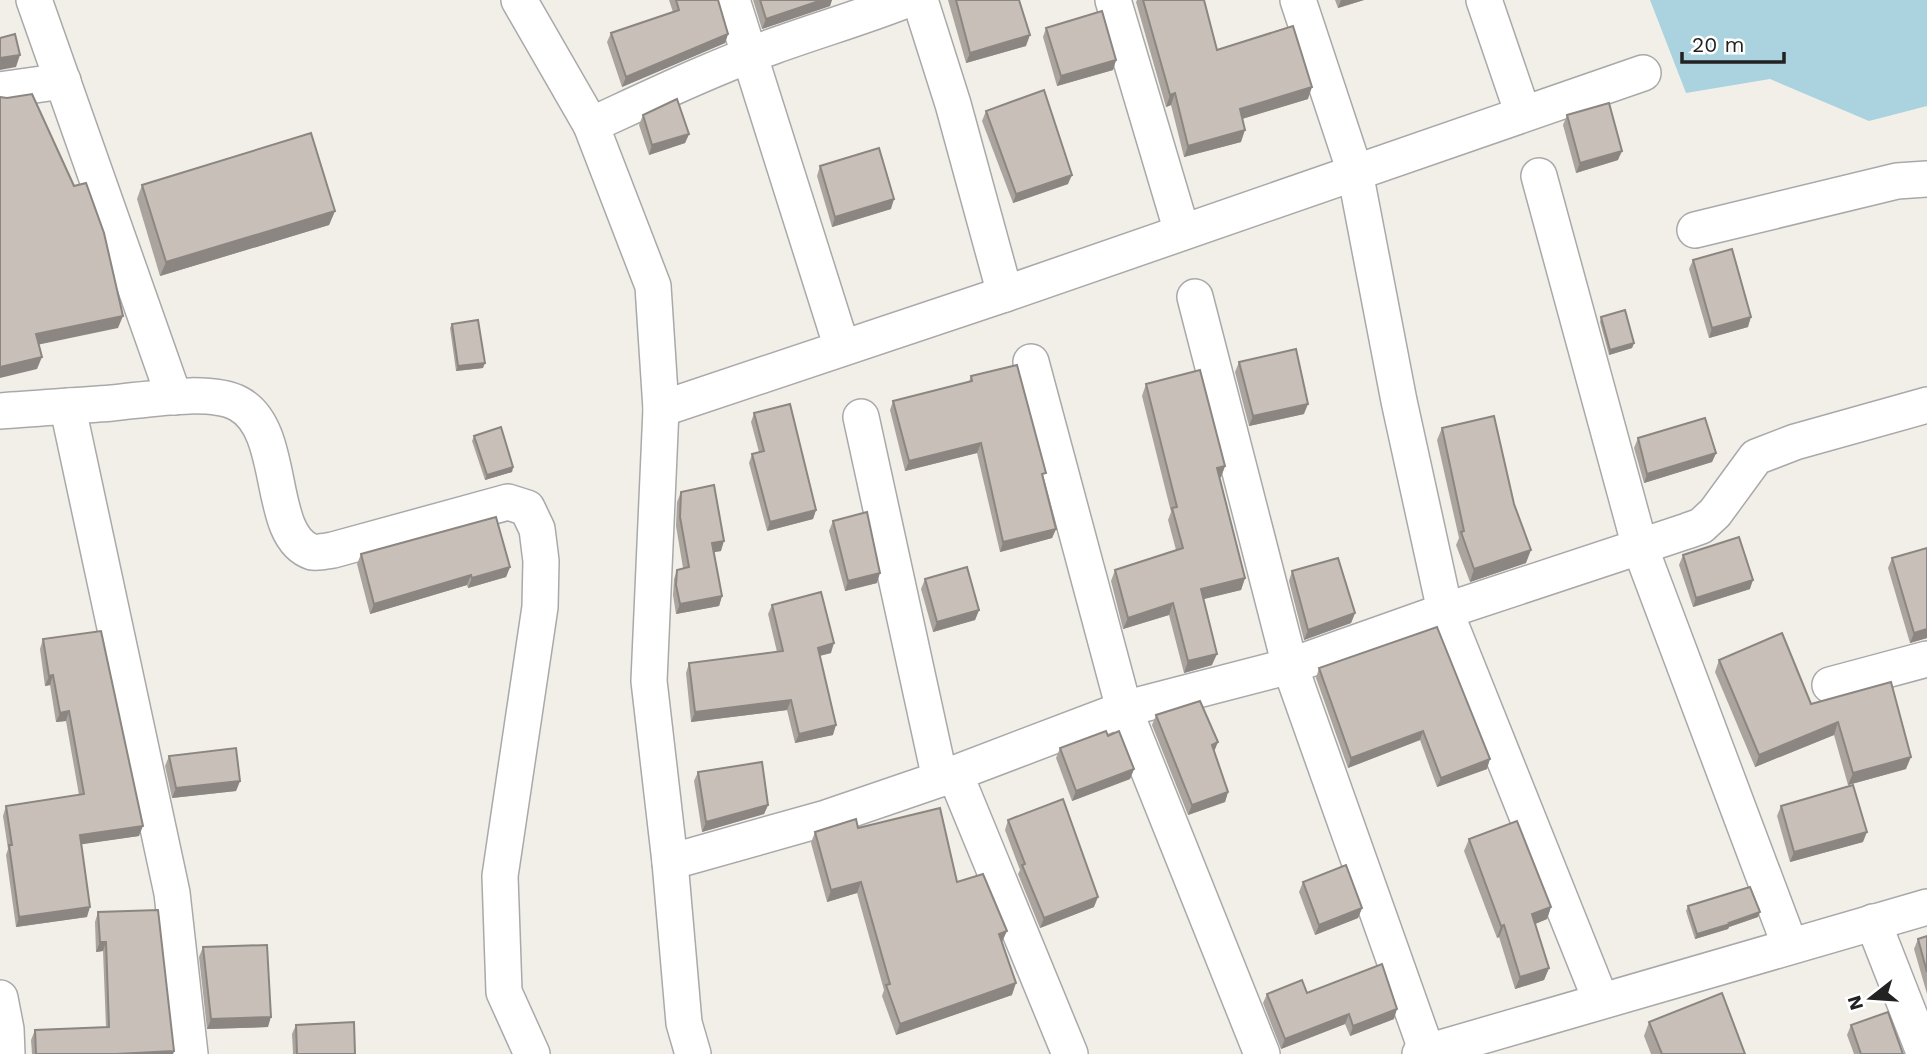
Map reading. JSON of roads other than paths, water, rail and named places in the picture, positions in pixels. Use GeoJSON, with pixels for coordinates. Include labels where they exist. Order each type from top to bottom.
{"type":"FeatureCollection","features":[{"type":"Feature","properties":{"kind":"street"},"geometry":{"type":"LineString","coordinates":[[34,0],[174,397]]}},
{"type":"Feature","properties":{"kind":"street"},"geometry":{"type":"LineString","coordinates":[[519,0],[591,125],[653,286],[661,409],[649,681],[670,862],[684,1023],[693,1054]]}},
{"type":"Feature","properties":{"kind":"street"},"geometry":{"type":"LineString","coordinates":[[732,0],[842,348]]}},
{"type":"Feature","properties":{"kind":"street"},"geometry":{"type":"LineString","coordinates":[[591,125],[694,77],[855,21],[906,0]]}},
{"type":"Feature","properties":{"kind":"street"},"geometry":{"type":"LineString","coordinates":[[920,0],[953,104],[1005,293]]}},
{"type":"Feature","properties":{"kind":"street"},"geometry":{"type":"LineString","coordinates":[[1113,0],[1182,232]]}},
{"type":"Feature","properties":{"kind":"street"},"geometry":{"type":"LineString","coordinates":[[1298,0],[1355,172],[1399,401],[1445,611],[1601,1001]]}},
{"type":"Feature","properties":{"kind":"street"},"geometry":{"type":"LineString","coordinates":[[1484,0],[1523,114]]}},
{"type":"Feature","properties":{"kind":"street"},"geometry":{"type":"LineString","coordinates":[[661,409],[1643,73]]}},
{"type":"Feature","properties":{"kind":"street"},"geometry":{"type":"LineString","coordinates":[[0,90],[63,81]]}},
{"type":"Feature","properties":{"kind":"street"},"geometry":{"type":"LineString","coordinates":[[1539,176],[1640,547],[1790,946]]}},
{"type":"Feature","properties":{"kind":"street"},"geometry":{"type":"LineString","coordinates":[[1695,230],[1896,181],[1927,179]]}},
{"type":"Feature","properties":{"kind":"street"},"geometry":{"type":"LineString","coordinates":[[1195,297],[1290,666],[1424,1053],[1927,907]]}},
{"type":"Feature","properties":{"kind":"street"},"geometry":{"type":"LineString","coordinates":[[1031,362],[1124,709],[1262,1054]]}},
{"type":"Feature","properties":{"kind":"street"},"geometry":{"type":"LineString","coordinates":[[0,411],[174,397],[211,397],[239,404],[257,420],[267,444],[286,521],[297,542],[313,552],[333,550],[508,502],[527,508],[537,529],[541,561],[540,607],[500,876],[504,992],[532,1054]]}},
{"type":"Feature","properties":{"kind":"street"},"geometry":{"type":"LineString","coordinates":[[70,405],[70,418],[172,892],[190,1054]]}},
{"type":"Feature","properties":{"kind":"street"},"geometry":{"type":"LineString","coordinates":[[670,862],[826,818],[947,776],[1124,709],[1290,666],[1701,526],[1714,513],[1750,464],[1763,453],[1927,405]]}},
{"type":"Feature","properties":{"kind":"street"},"geometry":{"type":"LineString","coordinates":[[861,417],[947,776],[1070,1054]]}},
{"type":"Feature","properties":{"kind":"street"},"geometry":{"type":"LineString","coordinates":[[1830,685],[1927,659]]}},
{"type":"Feature","properties":{"kind":"street"},"geometry":{"type":"LineString","coordinates":[[1874,922],[1922,1047],[1927,1049]]}},
{"type":"Feature","properties":{"kind":"street"},"geometry":{"type":"LineString","coordinates":[[0,998],[8,1054]]}},
{"type":"Feature","properties":{"kind":"water"},"geometry":{"type":"Polygon","coordinates":[[[1650,0],[1927,0],[1927,106],[1869,121],[1770,79],[1686,93],[1650,0]]]}}]}
